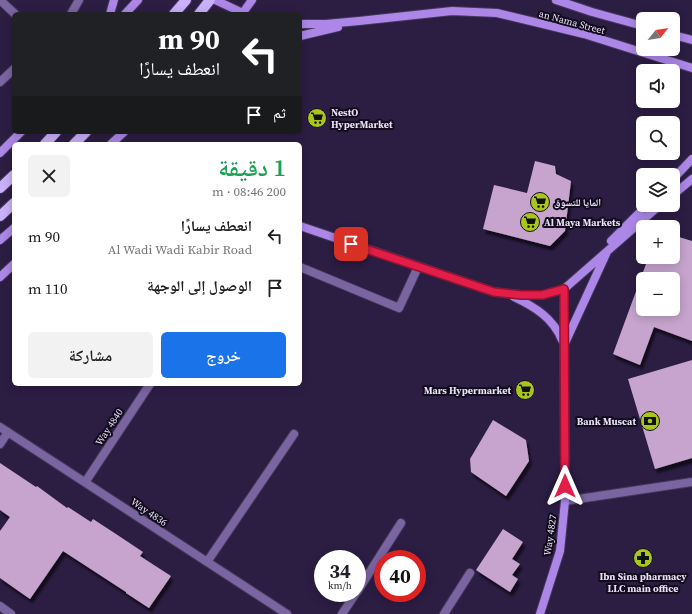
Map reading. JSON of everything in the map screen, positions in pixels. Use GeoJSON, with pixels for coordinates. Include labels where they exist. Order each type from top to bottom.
{"type":"FeatureCollection","features":[{"type":"Feature","properties":{"kind":"main road"},"geometry":{"type":"LineString","coordinates":[[176,12],[186,0]]}},
{"type":"Feature","properties":{"kind":"main road"},"geometry":{"type":"LineString","coordinates":[[201,12],[210,0]]}},
{"type":"Feature","properties":{"kind":"main road"},"geometry":{"type":"LineString","coordinates":[[47,142],[54,134]]}},
{"type":"Feature","properties":{"kind":"main road"},"geometry":{"type":"LineString","coordinates":[[76,142],[84,134]]}},
{"type":"Feature","properties":{"kind":"main road"},"geometry":{"type":"LineString","coordinates":[[0,188],[12,177]]}},
{"type":"Feature","properties":{"kind":"main road"},"geometry":{"type":"LineString","coordinates":[[0,216],[12,205]]}},
{"type":"Feature","properties":{"kind":"street"},"geometry":{"type":"LineString","coordinates":[[0,0],[13,12]]}},
{"type":"Feature","properties":{"kind":"street"},"geometry":{"type":"LineString","coordinates":[[72,12],[79,0]]}},
{"type":"Feature","properties":{"kind":"street"},"geometry":{"type":"LineString","coordinates":[[111,12],[114,0]]}},
{"type":"Feature","properties":{"kind":"street"},"geometry":{"type":"LineString","coordinates":[[127,12],[138,0]]}},
{"type":"Feature","properties":{"kind":"street"},"geometry":{"type":"LineString","coordinates":[[215,0],[239,12]]}},
{"type":"Feature","properties":{"kind":"street"},"geometry":{"type":"LineString","coordinates":[[244,12],[252,0]]}},
{"type":"Feature","properties":{"kind":"street","name":"an Nama Street"},"geometry":{"type":"LineString","coordinates":[[556,0],[636,24]]}},
{"type":"Feature","properties":{"kind":"street","name":"an Nama Street"},"geometry":{"type":"LineString","coordinates":[[302,24],[326,24],[452,11],[497,13],[584,34],[691,69]]}},
{"type":"Feature","properties":{"kind":"street"},"geometry":{"type":"LineString","coordinates":[[302,35],[359,21]]}},
{"type":"Feature","properties":{"kind":"street"},"geometry":{"type":"LineString","coordinates":[[680,37],[692,40]]}},
{"type":"Feature","properties":{"kind":"street"},"geometry":{"type":"LineString","coordinates":[[0,82],[12,71]]}},
{"type":"Feature","properties":{"kind":"street"},"geometry":{"type":"LineString","coordinates":[[0,153],[19,134]]}},
{"type":"Feature","properties":{"kind":"street"},"geometry":{"type":"LineString","coordinates":[[113,142],[122,134]]}},
{"type":"Feature","properties":{"kind":"street"},"geometry":{"type":"LineString","coordinates":[[680,172],[692,159]]}},
{"type":"Feature","properties":{"kind":"street"},"geometry":{"type":"LineString","coordinates":[[680,189],[692,179]]}},
{"type":"Feature","properties":{"kind":"street"},"geometry":{"type":"LineString","coordinates":[[564,289],[640,212]]}},
{"type":"Feature","properties":{"kind":"street"},"geometry":{"type":"LineString","coordinates":[[302,227],[494,292],[542,295],[564,289],[652,212]]}},
{"type":"Feature","properties":{"kind":"street"},"geometry":{"type":"LineString","coordinates":[[0,240],[12,230]]}},
{"type":"Feature","properties":{"kind":"street"},"geometry":{"type":"LineString","coordinates":[[564,346],[607,251]]}},
{"type":"Feature","properties":{"kind":"street"},"geometry":{"type":"LineString","coordinates":[[0,277],[12,266]]}},
{"type":"Feature","properties":{"kind":"street"},"geometry":{"type":"LineString","coordinates":[[302,268],[399,308],[418,267]]}},
{"type":"Feature","properties":{"kind":"street","name":"Way 4827"},"geometry":{"type":"LineString","coordinates":[[540,614],[560,551],[565,501],[564,289]]}},
{"type":"Feature","properties":{"kind":"street"},"geometry":{"type":"LineString","coordinates":[[508,294],[538,309],[550,319],[558,329],[564,346]]}},
{"type":"Feature","properties":{"kind":"street","name":"Way 4840"},"geometry":{"type":"LineString","coordinates":[[86,481],[149,386]]}},
{"type":"Feature","properties":{"kind":"street","name":"Way 4836"},"geometry":{"type":"LineString","coordinates":[[0,427],[86,481],[287,614]]}},
{"type":"Feature","properties":{"kind":"street"},"geometry":{"type":"LineString","coordinates":[[0,444],[8,432]]}},
{"type":"Feature","properties":{"kind":"street"},"geometry":{"type":"LineString","coordinates":[[207,562],[294,434]]}},
{"type":"Feature","properties":{"kind":"street"},"geometry":{"type":"LineString","coordinates":[[565,501],[692,482]]}},
{"type":"Feature","properties":{"kind":"street"},"geometry":{"type":"LineString","coordinates":[[366,578],[401,523]]}},
{"type":"Feature","properties":{"kind":"street"},"geometry":{"type":"LineString","coordinates":[[444,614],[470,573]]}},
{"type":"Feature","properties":{"kind":"street"},"geometry":{"type":"LineString","coordinates":[[342,614],[350,602]]}},
{"type":"Feature","properties":{"kind":"street"},"geometry":{"type":"LineString","coordinates":[[0,606],[11,614]]}},
{"type":"Feature","properties":{"kind":"building"},"geometry":{"type":"Polygon","coordinates":[[[535,161],[555,166],[556,174],[571,181],[565,231],[550,246],[483,229],[494,185],[527,193],[535,161]]]}},
{"type":"Feature","properties":{"kind":"building"},"geometry":{"type":"Polygon","coordinates":[[[680,237],[692,241],[692,341],[654,327],[640,365],[613,354],[636,291],[636,316],[680,316],[680,272],[643,272],[646,264],[680,264],[680,237]]]}},
{"type":"Feature","properties":{"kind":"building"},"geometry":{"type":"Polygon","coordinates":[[[692,360],[692,458],[655,469],[628,379],[692,360]]]}},
{"type":"Feature","properties":{"kind":"building"},"geometry":{"type":"Polygon","coordinates":[[[493,420],[526,440],[529,461],[506,496],[471,472],[470,459],[493,420]]]}},
{"type":"Feature","properties":{"kind":"building"},"geometry":{"type":"Polygon","coordinates":[[[0,463],[36,487],[37,486],[67,508],[68,507],[91,522],[93,519],[116,534],[143,552],[140,556],[171,576],[149,608],[63,551],[30,599],[0,578],[0,531],[10,517],[0,510],[0,463]]]}},
{"type":"Feature","properties":{"kind":"building"},"geometry":{"type":"Polygon","coordinates":[[[503,529],[523,542],[512,559],[520,564],[512,575],[518,579],[510,592],[476,570],[503,529]]]}},
{"type":"Feature","properties":{"kind":"place","name":"NestO HyperMarket"},"geometry":{"type":"Point","coordinates":[317,118]}},
{"type":"Feature","properties":{"kind":"place","name":"المايا للتسوق"},"geometry":{"type":"Point","coordinates":[540,202]}},
{"type":"Feature","properties":{"kind":"place","name":"Al Maya Markets"},"geometry":{"type":"Point","coordinates":[530,222]}},
{"type":"Feature","properties":{"kind":"place","name":"Mars Hypermarket"},"geometry":{"type":"Point","coordinates":[525,390]}},
{"type":"Feature","properties":{"kind":"place","name":"Bank Muscat"},"geometry":{"type":"Point","coordinates":[650,421]}},
{"type":"Feature","properties":{"kind":"place","name":"Ibn Sina pharmacy LLC main office"},"geometry":{"type":"Point","coordinates":[643,558]}},
{"type":"Feature","properties":{"kind":"route"},"geometry":{"type":"LineString","coordinates":[[351,244],[494,292],[521,295],[542,295],[564,289],[565,486]]}}]}
